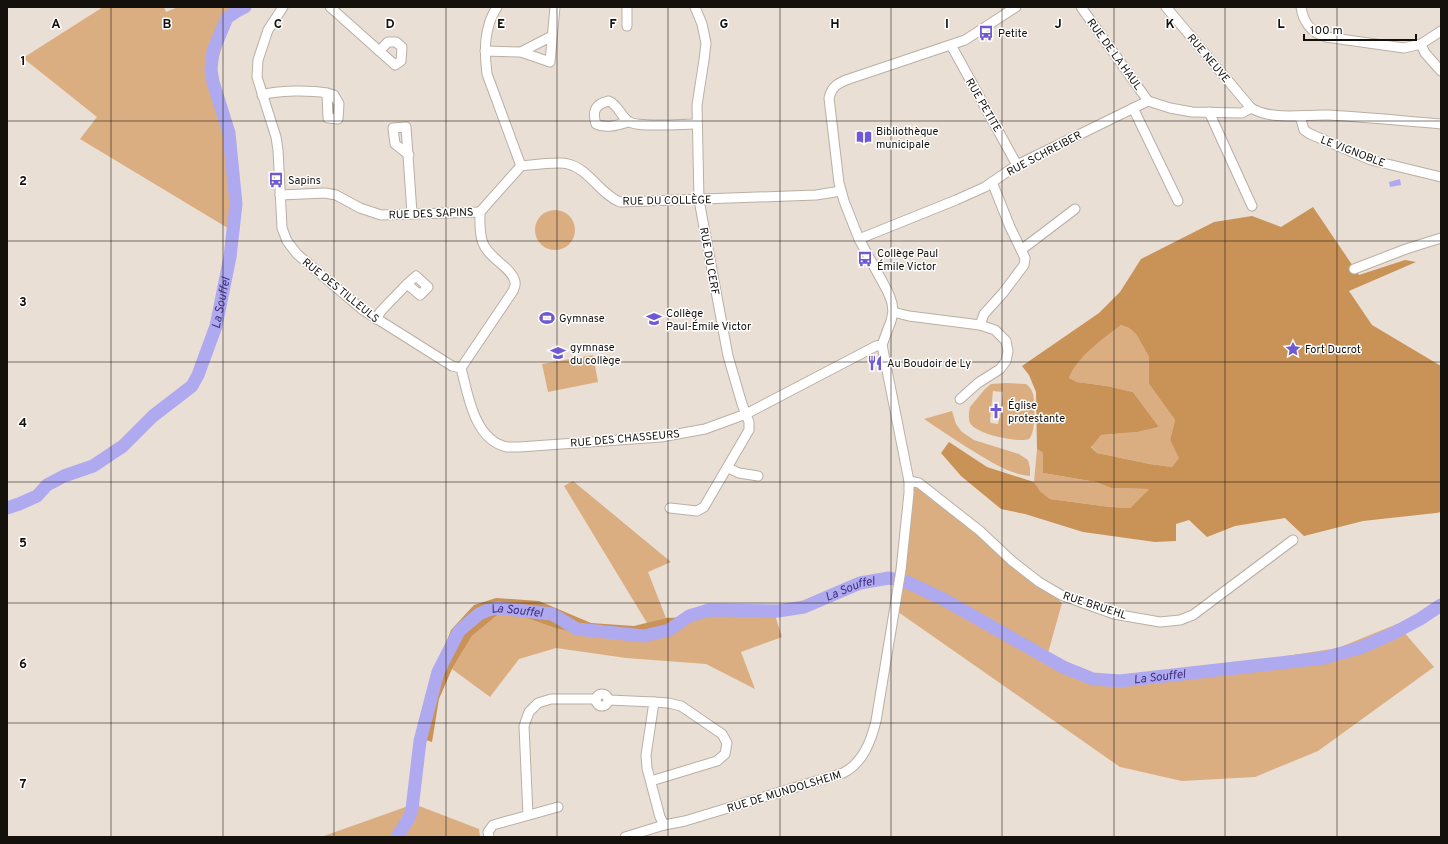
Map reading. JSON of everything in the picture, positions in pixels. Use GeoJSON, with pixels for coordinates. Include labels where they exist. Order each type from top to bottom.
{"type":"FeatureCollection","features":[{"type":"Feature","properties":{"kind":"street","name":"RUE DES TILLEULS"},"geometry":{"type":"LineString","coordinates":[[282,7],[268,30],[258,60],[257,77],[276,137],[282,228],[287,241],[297,254],[363,310],[452,366],[461,368]]}},
{"type":"Feature","properties":{"kind":"street"},"geometry":{"type":"LineString","coordinates":[[330,7],[379,51]]}},
{"type":"Feature","properties":{"kind":"street"},"geometry":{"type":"LineString","coordinates":[[480,212],[521,166],[487,74],[485,51],[488,25],[497,7]]}},
{"type":"Feature","properties":{"kind":"street"},"geometry":{"type":"LineString","coordinates":[[485,51],[521,52],[550,62],[555,7]]}},
{"type":"Feature","properties":{"kind":"street"},"geometry":{"type":"LineString","coordinates":[[627,7],[627,26]]}},
{"type":"Feature","properties":{"kind":"street","name":"RUE DU CERF"},"geometry":{"type":"LineString","coordinates":[[670,508],[697,511],[704,507],[749,430],[749,422],[728,356],[699,200],[696,124],[697,105],[706,43],[702,24],[695,7]]}},
{"type":"Feature","properties":{"kind":"street"},"geometry":{"type":"LineString","coordinates":[[882,344],[891,321],[893,312],[892,302],[859,239],[841,191],[829,98],[830,91],[838,83],[849,78],[951,45],[970,37],[1016,7]]}},
{"type":"Feature","properties":{"kind":"street","name":"RUE DE LA HAUL"},"geometry":{"type":"LineString","coordinates":[[1081,7],[1148,101]]}},
{"type":"Feature","properties":{"kind":"street","name":"RUE NEUVE"},"geometry":{"type":"LineString","coordinates":[[1166,7],[1251,108]]}},
{"type":"Feature","properties":{"kind":"street"},"geometry":{"type":"LineString","coordinates":[[1301,7],[1306,23],[1311,29],[1321,36],[1397,48],[1421,44],[1441,31]]}},
{"type":"Feature","properties":{"kind":"street"},"geometry":{"type":"LineString","coordinates":[[521,52],[552,36]]}},
{"type":"Feature","properties":{"kind":"street"},"geometry":{"type":"LineString","coordinates":[[1421,44],[1425,53],[1441,71]]}},
{"type":"Feature","properties":{"kind":"street","name":"RUE PETITE"},"geometry":{"type":"LineString","coordinates":[[951,45],[1017,165]]}},
{"type":"Feature","properties":{"kind":"street"},"geometry":{"type":"LineString","coordinates":[[262,95],[270,92],[318,91],[327,93]]}},
{"type":"Feature","properties":{"kind":"street"},"geometry":{"type":"LineString","coordinates":[[1235,113],[1242,98]]}},
{"type":"Feature","properties":{"kind":"street"},"geometry":{"type":"LineString","coordinates":[[1148,101],[1170,108],[1192,112],[1242,113],[1251,108],[1260,114],[1300,116],[1328,115],[1441,124]]}},
{"type":"Feature","properties":{"kind":"street","name":"RUE SCHREIBER"},"geometry":{"type":"LineString","coordinates":[[859,239],[956,200],[992,182],[1017,165],[1148,101]]}},
{"type":"Feature","properties":{"kind":"street"},"geometry":{"type":"LineString","coordinates":[[1133,108],[1178,201]]}},
{"type":"Feature","properties":{"kind":"street"},"geometry":{"type":"LineString","coordinates":[[1209,112],[1252,206]]}},
{"type":"Feature","properties":{"kind":"street","name":"LE VIGNOBLE"},"geometry":{"type":"LineString","coordinates":[[1300,116],[1304,130],[1358,155],[1401,168],[1441,177]]}},
{"type":"Feature","properties":{"kind":"street"},"geometry":{"type":"LineString","coordinates":[[628,122],[637,125],[696,124]]}},
{"type":"Feature","properties":{"kind":"street"},"geometry":{"type":"LineString","coordinates":[[409,155],[412,213]]}},
{"type":"Feature","properties":{"kind":"street","name":"RUE DU COLLÈGE"},"geometry":{"type":"LineString","coordinates":[[521,166],[567,163],[579,168],[611,199],[620,202],[816,195],[841,191]]}},
{"type":"Feature","properties":{"kind":"street"},"geometry":{"type":"LineString","coordinates":[[980,325],[984,314],[1004,293],[1024,265],[1025,258],[1010,227],[992,182]]}},
{"type":"Feature","properties":{"kind":"street","name":"RUE DES SAPINS"},"geometry":{"type":"LineString","coordinates":[[280,195],[324,193],[336,195],[360,208],[381,215],[480,212],[483,244],[487,251],[511,274],[515,281],[513,291],[461,368]]}},
{"type":"Feature","properties":{"kind":"street"},"geometry":{"type":"LineString","coordinates":[[1021,250],[1075,209]]}},
{"type":"Feature","properties":{"kind":"street"},"geometry":{"type":"LineString","coordinates":[[1354,269],[1406,249],[1441,238]]}},
{"type":"Feature","properties":{"kind":"street"},"geometry":{"type":"LineString","coordinates":[[376,319],[381,311],[407,284]]}},
{"type":"Feature","properties":{"kind":"street"},"geometry":{"type":"LineString","coordinates":[[893,312],[909,316],[980,325],[995,330],[1006,341],[1008,351],[1006,361],[1000,369],[978,383],[960,399]]}},
{"type":"Feature","properties":{"kind":"street","name":"RUE DES CHASSEURS"},"geometry":{"type":"LineString","coordinates":[[461,368],[471,406],[485,433],[494,442],[506,446],[519,447],[661,437],[705,429],[746,414],[882,344]]}},
{"type":"Feature","properties":{"kind":"street","name":"RUE DE MUNDOLSHEIM"},"geometry":{"type":"LineString","coordinates":[[625,837],[664,825],[685,821],[843,774],[854,765],[864,753],[872,737],[876,721],[899,587],[909,493],[909,481],[882,344]]}},
{"type":"Feature","properties":{"kind":"street"},"geometry":{"type":"LineString","coordinates":[[728,468],[739,473],[758,476]]}},
{"type":"Feature","properties":{"kind":"street","name":"RUE BRUEHL"},"geometry":{"type":"LineString","coordinates":[[909,481],[919,483],[980,531],[1039,582],[1061,595],[1114,614],[1160,622],[1180,620],[1193,615],[1292,540]]}},
{"type":"Feature","properties":{"kind":"street"},"geometry":{"type":"LineString","coordinates":[[528,815],[524,726],[529,712],[538,703],[551,699],[596,699],[597,704],[601,707],[606,706],[609,700],[668,703],[681,706],[722,734],[727,743],[725,754],[717,761],[651,781]]}},
{"type":"Feature","properties":{"kind":"street"},"geometry":{"type":"LineString","coordinates":[[654,702],[646,755],[647,768],[660,817],[664,825]]}},
{"type":"Feature","properties":{"kind":"street"},"geometry":{"type":"LineString","coordinates":[[488,837],[488,832],[493,825],[558,807]]}},
{"type":"Feature","properties":{"kind":"shaded area"},"geometry":{"type":"Polygon","coordinates":[[[103,7],[164,7],[166,12],[178,7],[237,7],[233,9],[216,67],[239,209],[236,233],[80,139],[97,117],[23,58],[103,7]]]}},
{"type":"Feature","properties":{"kind":"shaded area"},"geometry":{"type":"Polygon","coordinates":[[[1400,179],[1401,185],[1390,187],[1389,182],[1400,179]]]}},
{"type":"Feature","properties":{"kind":"shaded area"},"geometry":{"type":"Polygon","coordinates":[[[1313,207],[1359,275],[1405,260],[1416,262],[1349,291],[1372,325],[1441,366],[1441,512],[1363,521],[1304,536],[1285,518],[1235,526],[1207,537],[1189,520],[1176,524],[1176,541],[1155,542],[1083,532],[1025,514],[1001,509],[961,476],[941,453],[949,442],[987,467],[1034,482],[1040,491],[1050,499],[1110,507],[1130,508],[1149,489],[1111,488],[1096,482],[1043,473],[1043,453],[1037,449],[1036,392],[1029,375],[1022,366],[1099,313],[1120,292],[1141,259],[1214,222],[1252,216],[1281,227],[1313,207]],[[1121,325],[1099,343],[1078,363],[1069,378],[1077,382],[1107,386],[1133,392],[1159,427],[1138,432],[1101,435],[1091,447],[1097,453],[1172,467],[1179,458],[1170,440],[1175,420],[1149,384],[1149,357],[1136,334],[1129,328],[1121,325]]]}},
{"type":"Feature","properties":{"kind":"shaded area"},"geometry":{"type":"Polygon","coordinates":[[[559,210],[566,213],[572,219],[575,230],[574,238],[566,247],[559,250],[551,250],[544,247],[536,238],[535,226],[538,219],[547,211],[559,210]]]}},
{"type":"Feature","properties":{"kind":"shaded area"},"geometry":{"type":"Polygon","coordinates":[[[1121,325],[1129,328],[1136,334],[1149,357],[1149,384],[1175,420],[1170,440],[1180,458],[1172,467],[1097,453],[1091,446],[1101,435],[1138,432],[1159,427],[1133,392],[1107,386],[1077,382],[1069,378],[1073,370],[1084,356],[1121,325]]]}},
{"type":"Feature","properties":{"kind":"shaded area"},"geometry":{"type":"Polygon","coordinates":[[[593,355],[598,382],[548,392],[542,364],[593,355]]]}},
{"type":"Feature","properties":{"kind":"shaded area"},"geometry":{"type":"Polygon","coordinates":[[[991,384],[1026,384],[1030,388],[1034,399],[1034,418],[1033,430],[1029,439],[1016,440],[997,437],[980,431],[970,423],[970,407],[991,384]],[[993,391],[991,423],[998,424],[1003,392],[993,391]]]}},
{"type":"Feature","properties":{"kind":"shaded area"},"geometry":{"type":"Polygon","coordinates":[[[952,411],[956,424],[962,432],[974,440],[1019,454],[1028,460],[1030,476],[1005,469],[968,448],[924,419],[952,411]]]}},
{"type":"Feature","properties":{"kind":"shaded area"},"geometry":{"type":"Polygon","coordinates":[[[1037,449],[1043,453],[1043,473],[1096,482],[1111,488],[1149,489],[1130,508],[1110,507],[1050,499],[1040,491],[1034,482],[1037,449]]]}},
{"type":"Feature","properties":{"kind":"shaded area"},"geometry":{"type":"Polygon","coordinates":[[[573,481],[671,562],[648,572],[666,618],[647,623],[564,486],[573,481]]]}},
{"type":"Feature","properties":{"kind":"shaded area"},"geometry":{"type":"Polygon","coordinates":[[[907,482],[944,499],[1012,555],[1062,603],[1048,653],[1113,683],[1338,648],[1397,624],[1434,667],[1318,751],[1255,777],[1182,781],[1120,767],[891,607],[907,482]]]}},
{"type":"Feature","properties":{"kind":"shaded area"},"geometry":{"type":"Polygon","coordinates":[[[496,598],[539,601],[591,623],[634,626],[666,618],[689,617],[676,633],[645,641],[599,637],[555,628],[521,616],[500,613],[472,636],[452,669],[439,699],[432,742],[423,739],[425,698],[451,630],[474,605],[496,598]]]}},
{"type":"Feature","properties":{"kind":"shaded area"},"geometry":{"type":"Polygon","coordinates":[[[500,613],[521,616],[555,628],[676,633],[689,617],[734,613],[775,615],[782,637],[741,652],[755,689],[706,664],[626,658],[556,648],[519,659],[490,697],[452,669],[472,636],[500,613]]]}},
{"type":"Feature","properties":{"kind":"shaded area"},"geometry":{"type":"Polygon","coordinates":[[[414,804],[479,829],[480,837],[321,837],[414,804]]]}},
{"type":"Feature","properties":{"kind":"waterway","name":"La Souffel"},"geometry":{"type":"LineString","coordinates":[[7,508],[37,496],[47,485],[64,476],[93,466],[123,446],[153,416],[192,386],[198,375],[216,326],[230,257],[236,204],[229,133],[213,82],[211,69],[213,51],[227,18],[245,7]]}},
{"type":"Feature","properties":{"kind":"waterway","name":"La Souffel"},"geometry":{"type":"LineString","coordinates":[[397,837],[409,818],[412,809],[420,741],[438,672],[459,631],[479,614],[488,610],[498,608],[552,614],[577,629],[644,636],[669,630],[689,616],[709,610],[778,611],[804,607],[860,583],[889,578],[907,582],[943,599],[1063,667],[1093,679],[1120,681],[1324,658],[1360,648],[1392,634],[1420,619],[1441,605]]}},
{"type":"Feature","properties":{"kind":"place","name":"Petite"},"geometry":{"type":"Point","coordinates":[986,33]}},
{"type":"Feature","properties":{"kind":"place","name":"Bibliothèque municipale"},"geometry":{"type":"Point","coordinates":[864,137]}},
{"type":"Feature","properties":{"kind":"place","name":"Sapins"},"geometry":{"type":"Point","coordinates":[276,180]}},
{"type":"Feature","properties":{"kind":"place","name":"Collège Paul Émile Victor"},"geometry":{"type":"Point","coordinates":[865,259]}},
{"type":"Feature","properties":{"kind":"place","name":"Gymnase"},"geometry":{"type":"Point","coordinates":[547,318]}},
{"type":"Feature","properties":{"kind":"place","name":"Collège Paul-Émile Victor"},"geometry":{"type":"Point","coordinates":[654,319]}},
{"type":"Feature","properties":{"kind":"place","name":"Fort Ducrot"},"geometry":{"type":"Point","coordinates":[1293,349]}},
{"type":"Feature","properties":{"kind":"place","name":"gymnase du collège"},"geometry":{"type":"Point","coordinates":[558,353]}},
{"type":"Feature","properties":{"kind":"place","name":"Au Boudoir de Ly"},"geometry":{"type":"Point","coordinates":[875,363]}},
{"type":"Feature","properties":{"kind":"place","name":"Église protestante"},"geometry":{"type":"Point","coordinates":[996,411]}}]}
